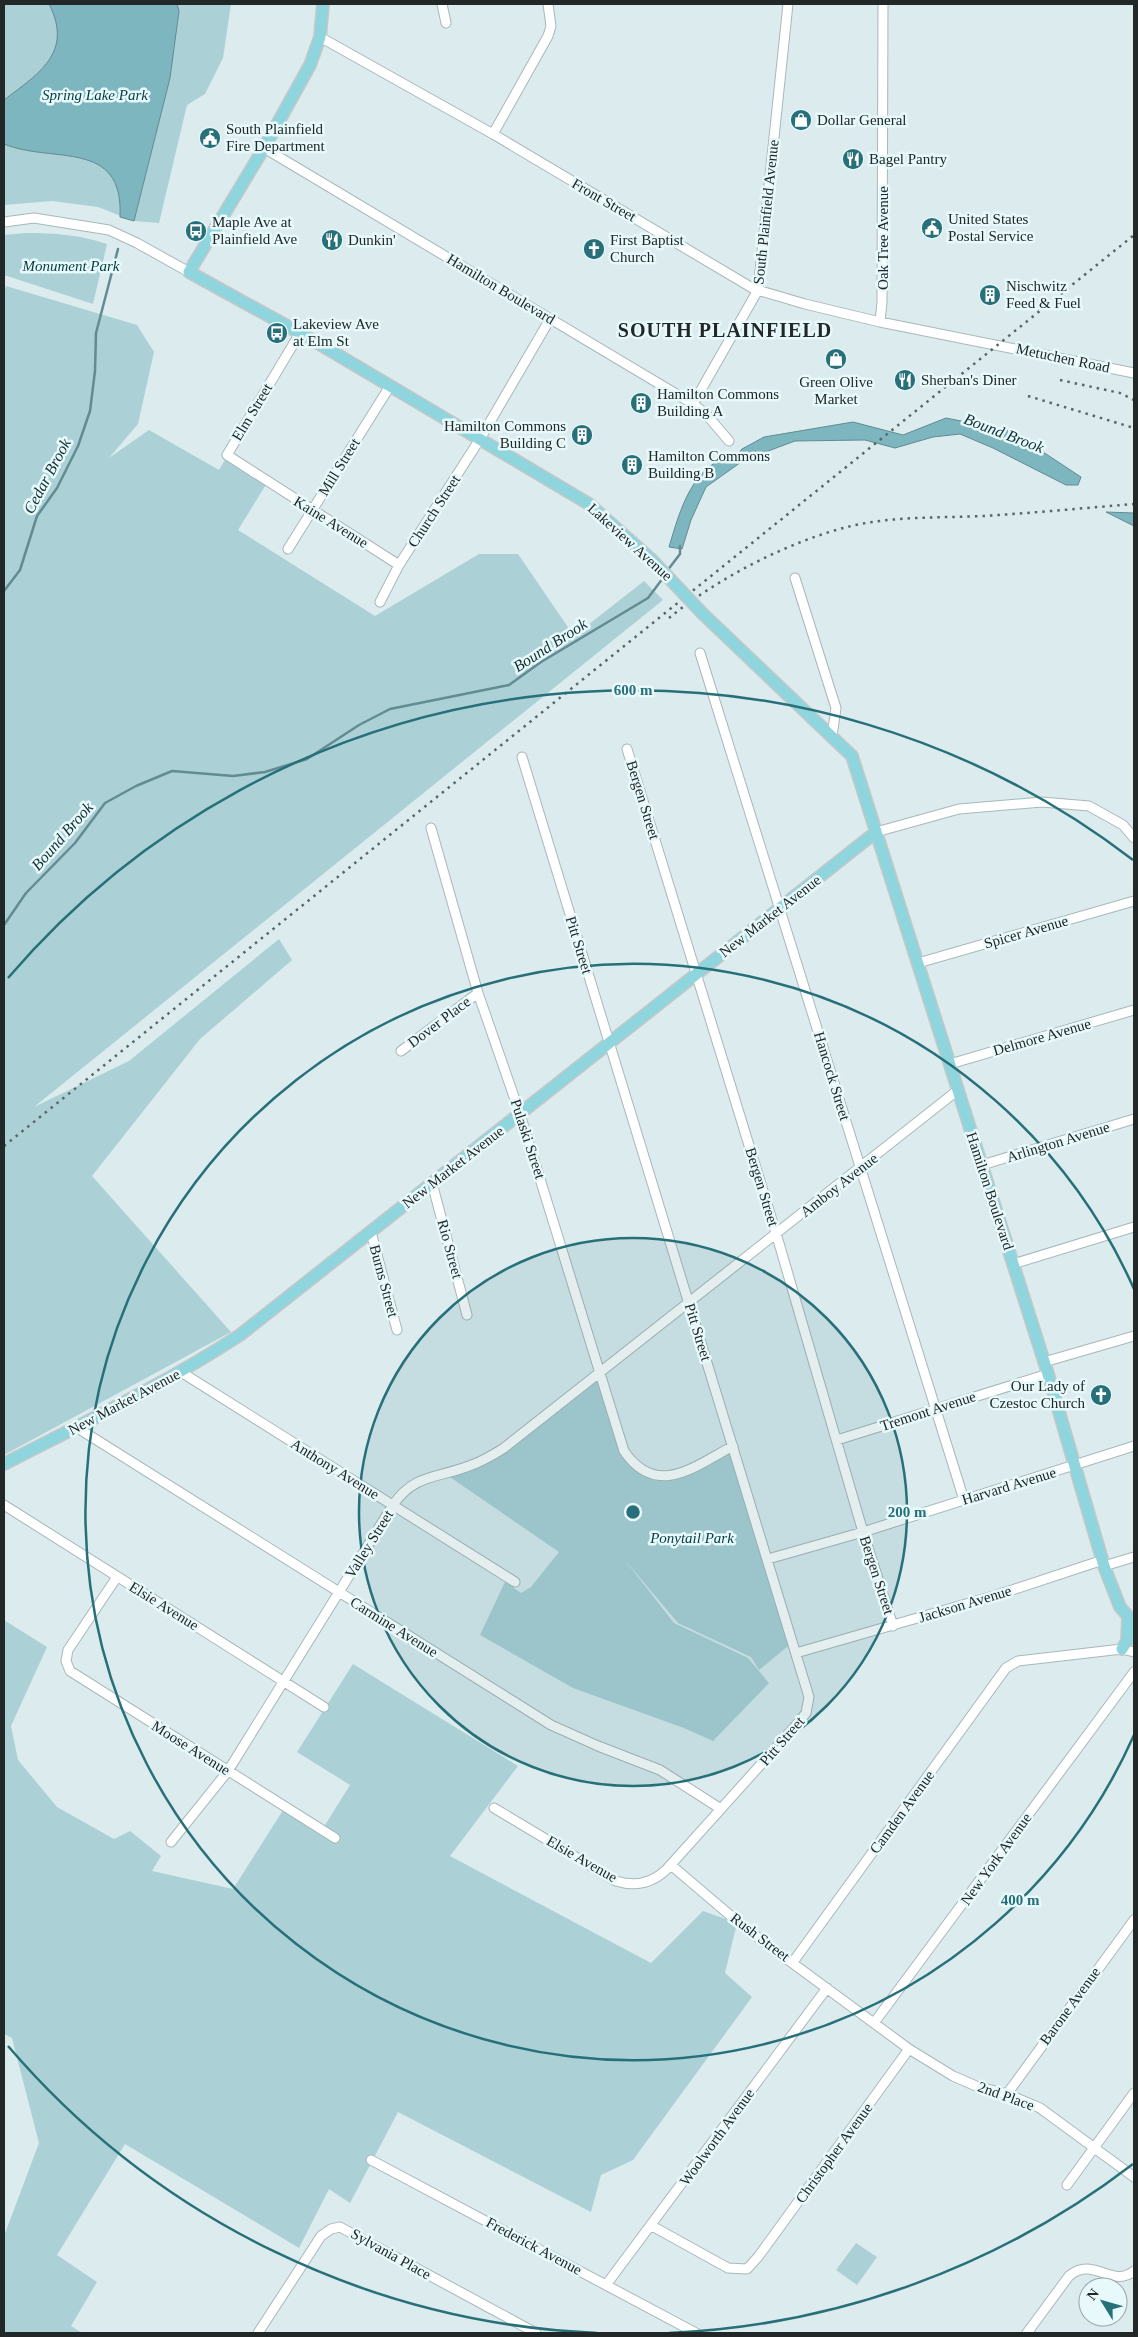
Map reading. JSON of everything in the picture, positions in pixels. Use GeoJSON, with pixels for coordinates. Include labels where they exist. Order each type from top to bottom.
{"type":"FeatureCollection","features":[{"type":"Feature","properties":{"kind":"main road"},"geometry":{"type":"LineString","coordinates":[[189,272],[264,148],[310,65],[320,37],[323,4]]}},
{"type":"Feature","properties":{"kind":"main road","name":"Lakeview Avenue"},"geometry":{"type":"LineString","coordinates":[[189,272],[300,333],[588,504],[652,560],[703,614],[852,756]]}},
{"type":"Feature","properties":{"kind":"main road","name":"Hamilton Boulevard"},"geometry":{"type":"LineString","coordinates":[[852,756],[1046,1368],[1104,1563],[1115,1597],[1131,1620]]}},
{"type":"Feature","properties":{"kind":"main road","name":"New Market Avenue"},"geometry":{"type":"LineString","coordinates":[[4,1464],[180,1372],[240,1335],[876,832]]}},
{"type":"Feature","properties":{"kind":"main road"},"geometry":{"type":"LineString","coordinates":[[1122,1649],[1127,1641],[1131,1620]]}},
{"type":"Feature","properties":{"kind":"street"},"geometry":{"type":"LineString","coordinates":[[442,4],[446,23]]}},
{"type":"Feature","properties":{"kind":"street"},"geometry":{"type":"LineString","coordinates":[[493,134],[548,36],[551,26],[548,4]]}},
{"type":"Feature","properties":{"kind":"street","name":"South Plainfield Avenue"},"geometry":{"type":"LineString","coordinates":[[693,404],[758,290],[788,4]]}},
{"type":"Feature","properties":{"kind":"street","name":"Oak Tree Avenue"},"geometry":{"type":"LineString","coordinates":[[880,322],[882,302],[883,4]]}},
{"type":"Feature","properties":{"kind":"street","name":"Front Street"},"geometry":{"type":"LineString","coordinates":[[320,37],[493,134],[735,279],[758,290],[804,304],[880,322],[991,343]]}},
{"type":"Feature","properties":{"kind":"street","name":"Hamilton Boulevard"},"geometry":{"type":"LineString","coordinates":[[264,148],[693,404],[712,420],[729,441]]}},
{"type":"Feature","properties":{"kind":"street"},"geometry":{"type":"LineString","coordinates":[[4,222],[34,218],[109,230],[138,243],[189,272]]}},
{"type":"Feature","properties":{"kind":"street","name":"Church Street"},"geometry":{"type":"LineString","coordinates":[[380,602],[399,565],[480,439],[550,319]]}},
{"type":"Feature","properties":{"kind":"street","name":"Elm Street"},"geometry":{"type":"LineString","coordinates":[[262,479],[227,455],[300,333]]}},
{"type":"Feature","properties":{"kind":"street","name":"Metuchen Road"},"geometry":{"type":"LineString","coordinates":[[991,343],[1134,373]]}},
{"type":"Feature","properties":{"kind":"street","name":"Mill Street"},"geometry":{"type":"LineString","coordinates":[[288,550],[390,386]]}},
{"type":"Feature","properties":{"kind":"street","name":"Kaine Avenue"},"geometry":{"type":"LineString","coordinates":[[262,479],[399,565]]}},
{"type":"Feature","properties":{"kind":"street"},"geometry":{"type":"LineString","coordinates":[[795,578],[836,708],[832,736]]}},
{"type":"Feature","properties":{"kind":"street","name":"Hancock Street"},"geometry":{"type":"LineString","coordinates":[[700,653],[964,1500]]}},
{"type":"Feature","properties":{"kind":"street","name":"Bergen Street"},"geometry":{"type":"LineString","coordinates":[[627,749],[776,1233],[863,1532],[893,1626]]}},
{"type":"Feature","properties":{"kind":"street","name":"Pitt Street"},"geometry":{"type":"LineString","coordinates":[[522,756],[809,1697],[806,1713],[671,1865]]}},
{"type":"Feature","properties":{"kind":"street"},"geometry":{"type":"LineString","coordinates":[[876,832],[959,809],[1042,802],[1090,806],[1123,825],[1134,838]]}},
{"type":"Feature","properties":{"kind":"street","name":"Pulaski Street"},"geometry":{"type":"LineString","coordinates":[[431,828],[478,993],[520,1114],[624,1450],[638,1468],[656,1475],[665,1476],[684,1473],[733,1446]]}},
{"type":"Feature","properties":{"kind":"street","name":"Spicer Avenue"},"geometry":{"type":"LineString","coordinates":[[918,963],[1134,901]]}},
{"type":"Feature","properties":{"kind":"street","name":"Dover Place"},"geometry":{"type":"LineString","coordinates":[[401,1051],[478,993]]}},
{"type":"Feature","properties":{"kind":"street","name":"Delmore Avenue"},"geometry":{"type":"LineString","coordinates":[[950,1064],[1134,1010]]}},
{"type":"Feature","properties":{"kind":"street","name":"Amboy Avenue"},"geometry":{"type":"LineString","coordinates":[[530,1427],[958,1090]]}},
{"type":"Feature","properties":{"kind":"street","name":"Arlington Avenue"},"geometry":{"type":"LineString","coordinates":[[982,1165],[1134,1119]]}},
{"type":"Feature","properties":{"kind":"street","name":"Rio Street"},"geometry":{"type":"LineString","coordinates":[[432,1183],[467,1315]]}},
{"type":"Feature","properties":{"kind":"street"},"geometry":{"type":"LineString","coordinates":[[1013,1264],[1134,1227]]}},
{"type":"Feature","properties":{"kind":"street","name":"Burns Street"},"geometry":{"type":"LineString","coordinates":[[371,1232],[398,1330]]}},
{"type":"Feature","properties":{"kind":"street","name":"Tremont Avenue"},"geometry":{"type":"LineString","coordinates":[[837,1440],[936,1408],[1134,1336]]}},
{"type":"Feature","properties":{"kind":"street","name":"Anthony Avenue"},"geometry":{"type":"LineString","coordinates":[[180,1372],[515,1582]]}},
{"type":"Feature","properties":{"kind":"street","name":"Carmine Avenue"},"geometry":{"type":"LineString","coordinates":[[76,1427],[551,1725],[660,1770],[721,1809]]}},
{"type":"Feature","properties":{"kind":"street","name":"Valley Street"},"geometry":{"type":"LineString","coordinates":[[171,1842],[228,1771],[393,1505],[405,1490],[423,1478],[471,1466],[504,1448],[530,1427]]}},
{"type":"Feature","properties":{"kind":"street","name":"Harvard Avenue"},"geometry":{"type":"LineString","coordinates":[[768,1559],[863,1532],[1134,1446]]}},
{"type":"Feature","properties":{"kind":"street","name":"Elsie Avenue"},"geometry":{"type":"LineString","coordinates":[[4,1505],[324,1707]]}},
{"type":"Feature","properties":{"kind":"street","name":"Jackson Avenue"},"geometry":{"type":"LineString","coordinates":[[796,1653],[1104,1563],[1134,1557]]}},
{"type":"Feature","properties":{"kind":"street","name":"Moose Avenue"},"geometry":{"type":"LineString","coordinates":[[117,1577],[70,1646],[66,1661],[70,1672],[335,1838]]}},
{"type":"Feature","properties":{"kind":"street"},"geometry":{"type":"LineString","coordinates":[[1122,1649],[1134,1652]]}},
{"type":"Feature","properties":{"kind":"street","name":"Camden Avenue"},"geometry":{"type":"LineString","coordinates":[[793,1962],[1006,1668],[1018,1661],[1122,1649]]}},
{"type":"Feature","properties":{"kind":"street","name":"New York Avenue"},"geometry":{"type":"LineString","coordinates":[[874,2023],[1134,1672]]}},
{"type":"Feature","properties":{"kind":"street","name":"Elsie Avenue"},"geometry":{"type":"LineString","coordinates":[[494,1808],[612,1878],[625,1883],[643,1884],[652,1881],[671,1865]]}},
{"type":"Feature","properties":{"kind":"street","name":"Rush Street"},"geometry":{"type":"LineString","coordinates":[[671,1865],[745,1928],[874,2023]]}},
{"type":"Feature","properties":{"kind":"street","name":"Barone Avenue"},"geometry":{"type":"LineString","coordinates":[[1007,2094],[1134,1920]]}},
{"type":"Feature","properties":{"kind":"street","name":"Woolworth Avenue"},"geometry":{"type":"LineString","coordinates":[[606,2285],[652,2226],[827,1988]]}},
{"type":"Feature","properties":{"kind":"street","name":"2nd Place"},"geometry":{"type":"LineString","coordinates":[[874,2023],[909,2049],[953,2076],[976,2086],[1007,2094],[1040,2108],[1134,2177]]}},
{"type":"Feature","properties":{"kind":"street","name":"Christopher Avenue"},"geometry":{"type":"LineString","coordinates":[[652,2226],[728,2268],[747,2269],[758,2257],[909,2049]]}},
{"type":"Feature","properties":{"kind":"street"},"geometry":{"type":"LineString","coordinates":[[1067,2184],[1134,2094]]}},
{"type":"Feature","properties":{"kind":"street","name":"Frederick Avenue"},"geometry":{"type":"LineString","coordinates":[[371,2160],[696,2333]]}},
{"type":"Feature","properties":{"kind":"street","name":"Sylvania Place"},"geometry":{"type":"LineString","coordinates":[[258,2333],[321,2236],[331,2229],[340,2227],[536,2333]]}},
{"type":"Feature","properties":{"kind":"street"},"geometry":{"type":"LineString","coordinates":[[1027,2333],[1069,2276],[1077,2269],[1085,2268],[1111,2276],[1122,2276],[1134,2270]]}},
{"type":"Feature","properties":{"kind":"green space","name":"Spring Lake Park"},"geometry":{"type":"Polygon","coordinates":[[[4,4],[231,4],[223,58],[205,94],[187,105],[159,223],[134,221],[98,207],[52,201],[4,205],[4,4]]]}},
{"type":"Feature","properties":{"kind":"green space","name":"Monument Park"},"geometry":{"type":"Polygon","coordinates":[[[26,233],[67,235],[107,244],[93,304],[4,275],[4,235],[26,233]]]}},
{"type":"Feature","properties":{"kind":"green space"},"geometry":{"type":"Polygon","coordinates":[[[6,286],[137,325],[154,352],[138,424],[109,458],[149,430],[219,470],[226,458],[267,483],[238,530],[375,616],[479,554],[518,554],[574,636],[644,581],[663,600],[34,1107],[129,1061],[279,939],[292,960],[200,1039],[92,1176],[231,1332],[4,1455],[4,293],[6,286]]]}},
{"type":"Feature","properties":{"kind":"green space","name":"Ponytail Park"},"geometry":{"type":"Polygon","coordinates":[[[600,1373],[629,1460],[669,1477],[730,1443],[793,1642],[759,1670],[751,1657],[678,1623],[624,1559],[674,1623],[748,1658],[769,1683],[713,1741],[684,1728],[573,1688],[480,1635],[505,1582],[521,1593],[531,1587],[559,1552],[447,1475],[521,1436],[600,1373]]]}},
{"type":"Feature","properties":{"kind":"green space"},"geometry":{"type":"Polygon","coordinates":[[[4,1620],[47,1647],[11,1726],[18,1760],[57,1807],[114,1839],[130,1831],[161,1856],[152,1871],[233,1889],[285,1807],[322,1830],[350,1785],[297,1752],[353,1664],[518,1766],[450,1856],[651,1963],[703,1911],[737,1923],[725,1973],[752,1997],[633,2160],[601,2175],[591,2212],[398,2112],[350,2203],[329,2189],[299,2248],[125,2144],[57,2255],[97,2282],[71,2326],[82,2333],[4,2333],[4,2236],[39,2143],[12,2038],[4,2034],[4,1620]]]}},
{"type":"Feature","properties":{"kind":"green space"},"geometry":{"type":"Polygon","coordinates":[[[856,2243],[877,2257],[857,2285],[836,2270],[856,2243]]]}},
{"type":"Feature","properties":{"kind":"water"},"geometry":{"type":"Polygon","coordinates":[[[49,4],[177,4],[179,11],[170,78],[134,221],[120,217],[118,192],[110,175],[98,164],[82,158],[23,150],[4,144],[4,100],[40,71],[49,61],[55,49],[57,36],[56,21],[49,4]]]}},
{"type":"Feature","properties":{"kind":"water"},"geometry":{"type":"Polygon","coordinates":[[[946,418],[1011,431],[1081,477],[1078,485],[1066,485],[993,448],[960,434],[933,437],[895,448],[865,440],[795,441],[744,460],[706,487],[691,520],[682,549],[669,547],[684,503],[699,477],[709,467],[722,459],[737,455],[742,449],[764,437],[853,422],[903,435],[946,418]]]}},
{"type":"Feature","properties":{"kind":"water"},"geometry":{"type":"Polygon","coordinates":[[[1106,512],[1134,513],[1134,526],[1106,512]]]}},
{"type":"Feature","properties":{"kind":"waterway","name":"Cedar Brook"},"geometry":{"type":"LineString","coordinates":[[4,591],[20,570],[37,516],[57,488],[78,446],[90,411],[95,371],[96,333],[118,249]]}},
{"type":"Feature","properties":{"kind":"waterway","name":"Bound Brook"},"geometry":{"type":"LineString","coordinates":[[667,571],[680,554],[680,546]]}},
{"type":"Feature","properties":{"kind":"waterway","name":"Bound Brook"},"geometry":{"type":"LineString","coordinates":[[4,925],[26,893],[75,843],[105,803],[136,786],[172,771],[233,776],[265,772],[307,759],[359,725],[390,709],[509,685],[541,662],[648,598],[663,578]]}},
{"type":"Feature","properties":{"kind":"railway"},"geometry":{"type":"LineString","coordinates":[[4,1146],[1134,235]]}},
{"type":"Feature","properties":{"kind":"railway"},"geometry":{"type":"LineString","coordinates":[[1060,380],[1120,393],[1134,400]]}},
{"type":"Feature","properties":{"kind":"railway"},"geometry":{"type":"LineString","coordinates":[[1028,396],[1134,428]]}},
{"type":"Feature","properties":{"kind":"railway"},"geometry":{"type":"LineString","coordinates":[[669,618],[709,589],[755,563],[803,541],[851,526],[900,519],[983,516],[1134,504]]}},
{"type":"Feature","properties":{"kind":"place","name":"Dollar General"},"geometry":{"type":"Point","coordinates":[801,120]}},
{"type":"Feature","properties":{"kind":"place","name":"South Plainfield Fire Department"},"geometry":{"type":"Point","coordinates":[210,138]}},
{"type":"Feature","properties":{"kind":"place","name":"Bagel Pantry"},"geometry":{"type":"Point","coordinates":[853,159]}},
{"type":"Feature","properties":{"kind":"place","name":"United States Postal Service"},"geometry":{"type":"Point","coordinates":[932,228]}},
{"type":"Feature","properties":{"kind":"place","name":"Maple Ave at Plainfield Ave"},"geometry":{"type":"Point","coordinates":[196,231]}},
{"type":"Feature","properties":{"kind":"place","name":"Dunkin'"},"geometry":{"type":"Point","coordinates":[332,240]}},
{"type":"Feature","properties":{"kind":"place","name":"First Baptist Church"},"geometry":{"type":"Point","coordinates":[594,249]}},
{"type":"Feature","properties":{"kind":"place","name":"Nischwitz Feed & Fuel"},"geometry":{"type":"Point","coordinates":[990,295]}},
{"type":"Feature","properties":{"kind":"place","name":"Lakeview Ave at Elm St"},"geometry":{"type":"Point","coordinates":[277,333]}},
{"type":"Feature","properties":{"kind":"place","name":"Green Olive Market"},"geometry":{"type":"Point","coordinates":[836,359]}},
{"type":"Feature","properties":{"kind":"place","name":"Sherban's Diner"},"geometry":{"type":"Point","coordinates":[905,380]}},
{"type":"Feature","properties":{"kind":"place","name":"Hamilton Commons Building A"},"geometry":{"type":"Point","coordinates":[641,403]}},
{"type":"Feature","properties":{"kind":"place","name":"Hamilton Commons Building C"},"geometry":{"type":"Point","coordinates":[582,435]}},
{"type":"Feature","properties":{"kind":"place","name":"Hamilton Commons Building B"},"geometry":{"type":"Point","coordinates":[632,465]}},
{"type":"Feature","properties":{"kind":"place","name":"Our Lady of Czestoc Church"},"geometry":{"type":"Point","coordinates":[1101,1395]}},
{"type":"Feature","properties":{"kind":"district","name":"SOUTH PLAINFIELD"},"geometry":{"type":"Point","coordinates":[725,330]}}]}
